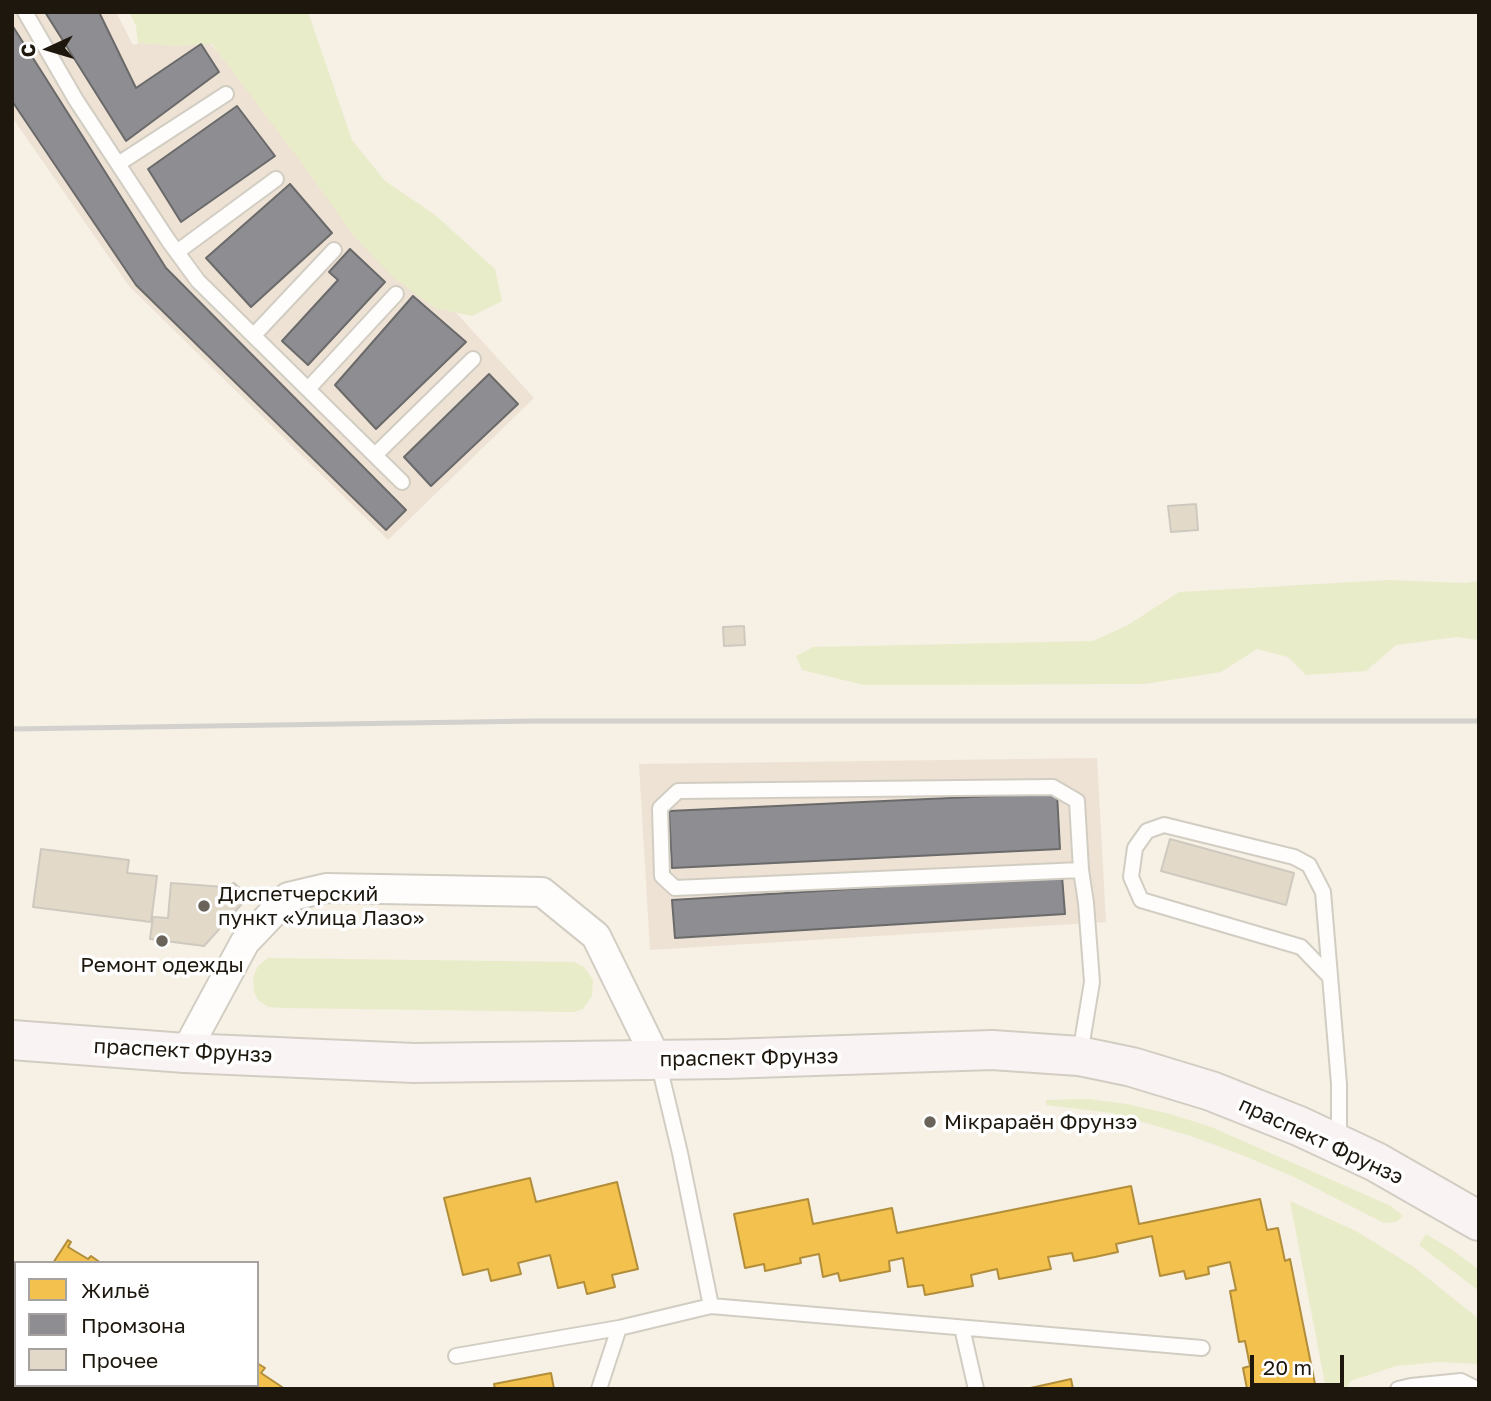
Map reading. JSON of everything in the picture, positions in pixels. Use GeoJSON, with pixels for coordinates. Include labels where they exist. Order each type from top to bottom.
{"type":"FeatureCollection","features":[{"type":"Feature","properties":{"kind":"main road","name":"праспект Фрунзэ"},"geometry":{"type":"LineString","coordinates":[[12,1041],[185,1053],[414,1063],[657,1060],[992,1050],[1079,1056],[1132,1067],[1211,1091],[1300,1126],[1376,1162],[1470,1215]]}},
{"type":"Feature","properties":{"kind":"street"},"geometry":{"type":"LineString","coordinates":[[185,1053],[245,942],[288,897],[326,888],[542,892],[596,936],[657,1060]]}},
{"type":"Feature","properties":{"kind":"lane"},"geometry":{"type":"LineString","coordinates":[[25,12],[76,100],[198,281],[402,482]]}},
{"type":"Feature","properties":{"kind":"lane"},"geometry":{"type":"LineString","coordinates":[[118,164],[226,94]]}},
{"type":"Feature","properties":{"kind":"lane"},"geometry":{"type":"LineString","coordinates":[[177,252],[276,179]]}},
{"type":"Feature","properties":{"kind":"lane"},"geometry":{"type":"LineString","coordinates":[[254,335],[334,250]]}},
{"type":"Feature","properties":{"kind":"lane"},"geometry":{"type":"LineString","coordinates":[[308,389],[396,294]]}},
{"type":"Feature","properties":{"kind":"lane"},"geometry":{"type":"LineString","coordinates":[[374,455],[472,359]]}},
{"type":"Feature","properties":{"kind":"lane"},"geometry":{"type":"LineString","coordinates":[[1079,1056],[1092,982],[1077,801],[1053,787],[678,791],[660,808],[662,876],[675,888],[1081,870]]}},
{"type":"Feature","properties":{"kind":"lane"},"geometry":{"type":"LineString","coordinates":[[1330,977],[1301,947],[1141,900],[1131,877],[1135,848],[1147,831],[1164,825],[1294,857],[1309,865],[1323,892],[1339,1084],[1339,1145]]}},
{"type":"Feature","properties":{"kind":"lane"},"geometry":{"type":"LineString","coordinates":[[657,1060],[680,1153],[711,1306]]}},
{"type":"Feature","properties":{"kind":"lane"},"geometry":{"type":"LineString","coordinates":[[456,1356],[619,1328],[711,1306],[1202,1348]]}},
{"type":"Feature","properties":{"kind":"lane"},"geometry":{"type":"LineString","coordinates":[[599,1389],[619,1328]]}},
{"type":"Feature","properties":{"kind":"lane"},"geometry":{"type":"LineString","coordinates":[[962,1328],[976,1389]]}},
{"type":"Feature","properties":{"kind":"lane"},"geometry":{"type":"LineString","coordinates":[[1398,1389],[1461,1381],[1477,1389]]}},
{"type":"Feature","properties":{"kind":"shaded area"},"geometry":{"type":"Polygon","coordinates":[[[12,12],[116,12],[133,45],[195,27],[534,398],[388,540],[129,286],[12,117],[12,12]]]}},
{"type":"Feature","properties":{"kind":"shaded area"},"geometry":{"type":"Polygon","coordinates":[[[1097,758],[1106,922],[650,950],[639,764],[1097,758]]]}},
{"type":"Feature","properties":{"kind":"green space"},"geometry":{"type":"Polygon","coordinates":[[[129,12],[308,12],[352,140],[385,181],[434,214],[495,269],[502,301],[472,316],[435,308],[394,278],[354,236],[212,44],[176,46],[138,43],[136,26],[129,12]]]}},
{"type":"Feature","properties":{"kind":"green space"},"geometry":{"type":"Polygon","coordinates":[[[1389,580],[1465,583],[1479,581],[1479,640],[1457,637],[1396,645],[1366,671],[1306,675],[1288,657],[1257,649],[1221,672],[1145,684],[864,685],[802,670],[796,656],[813,647],[1093,641],[1128,625],[1179,592],[1389,580]]]}},
{"type":"Feature","properties":{"kind":"green space"},"geometry":{"type":"Polygon","coordinates":[[[268,958],[574,962],[584,967],[593,980],[592,996],[583,1009],[573,1012],[268,1007],[258,1000],[254,992],[253,978],[258,966],[268,958]]]}},
{"type":"Feature","properties":{"kind":"green space"},"geometry":{"type":"Polygon","coordinates":[[[1088,1099],[1127,1104],[1211,1127],[1391,1206],[1403,1216],[1396,1222],[1384,1223],[1294,1177],[1191,1136],[1112,1113],[1046,1105],[1046,1100],[1088,1099]]]}},
{"type":"Feature","properties":{"kind":"green space"},"geometry":{"type":"Polygon","coordinates":[[[1290,1201],[1356,1231],[1414,1267],[1479,1319],[1479,1364],[1438,1362],[1396,1366],[1350,1381],[1347,1389],[1326,1389],[1290,1201]]]}},
{"type":"Feature","properties":{"kind":"green space"},"geometry":{"type":"Polygon","coordinates":[[[1426,1234],[1479,1270],[1479,1291],[1419,1245],[1426,1234]]]}},
{"type":"Feature","properties":{"kind":"building: Жильё"},"geometry":{"type":"Polygon","coordinates":[[[530,1178],[536,1202],[617,1182],[638,1269],[612,1275],[615,1287],[587,1294],[584,1282],[558,1288],[550,1255],[518,1263],[521,1274],[491,1281],[488,1269],[463,1275],[444,1198],[530,1178]]]}},
{"type":"Feature","properties":{"kind":"building: Жильё"},"geometry":{"type":"Polygon","coordinates":[[[1131,1186],[1139,1224],[1260,1199],[1267,1230],[1278,1228],[1285,1261],[1290,1259],[1316,1389],[1247,1389],[1243,1368],[1250,1366],[1245,1341],[1239,1342],[1230,1291],[1236,1290],[1230,1262],[1208,1267],[1209,1274],[1186,1279],[1184,1271],[1160,1276],[1152,1236],[1116,1244],[1118,1252],[1095,1257],[1074,1261],[1072,1253],[1048,1257],[1051,1269],[999,1279],[997,1269],[971,1275],[973,1286],[925,1295],[923,1285],[908,1287],[903,1258],[889,1261],[890,1271],[840,1281],[838,1273],[823,1277],[819,1254],[800,1258],[801,1263],[765,1271],[764,1264],[745,1268],[734,1214],[808,1199],[813,1224],[892,1208],[897,1233],[1131,1186]]]}},
{"type":"Feature","properties":{"kind":"building: Жильё"},"geometry":{"type":"Polygon","coordinates":[[[68,1240],[71,1242],[68,1247],[88,1259],[91,1256],[98,1261],[54,1261],[68,1240]]]}},
{"type":"Feature","properties":{"kind":"building: Жильё"},"geometry":{"type":"Polygon","coordinates":[[[259,1364],[265,1368],[261,1373],[285,1389],[138,1389],[259,1387],[259,1364]]]}},
{"type":"Feature","properties":{"kind":"building: Жильё"},"geometry":{"type":"Polygon","coordinates":[[[551,1373],[554,1389],[495,1389],[494,1384],[551,1373]]]}},
{"type":"Feature","properties":{"kind":"building: Жильё"},"geometry":{"type":"Polygon","coordinates":[[[1071,1379],[1073,1389],[1026,1389],[1071,1379]]]}},
{"type":"Feature","properties":{"kind":"building: Промзона"},"geometry":{"type":"Polygon","coordinates":[[[45,12],[99,12],[136,88],[201,44],[219,72],[126,141],[45,12]]]}},
{"type":"Feature","properties":{"kind":"building: Промзона"},"geometry":{"type":"Polygon","coordinates":[[[12,25],[166,268],[406,510],[386,530],[136,285],[12,101],[12,25]]]}},
{"type":"Feature","properties":{"kind":"building: Промзона"},"geometry":{"type":"Polygon","coordinates":[[[237,106],[275,156],[181,222],[148,169],[237,106]]]}},
{"type":"Feature","properties":{"kind":"building: Промзона"},"geometry":{"type":"Polygon","coordinates":[[[290,184],[332,233],[251,307],[206,258],[290,184]]]}},
{"type":"Feature","properties":{"kind":"building: Промзона"},"geometry":{"type":"Polygon","coordinates":[[[350,249],[385,282],[308,365],[282,341],[338,280],[329,272],[350,249]]]}},
{"type":"Feature","properties":{"kind":"building: Промзона"},"geometry":{"type":"Polygon","coordinates":[[[413,296],[466,342],[376,429],[335,385],[413,296]]]}},
{"type":"Feature","properties":{"kind":"building: Промзона"},"geometry":{"type":"Polygon","coordinates":[[[489,374],[518,404],[431,486],[404,457],[489,374]]]}},
{"type":"Feature","properties":{"kind":"building: Промзона"},"geometry":{"type":"Polygon","coordinates":[[[1057,793],[1060,849],[672,868],[669,811],[1057,793]]]}},
{"type":"Feature","properties":{"kind":"building: Промзона"},"geometry":{"type":"Polygon","coordinates":[[[1062,876],[1065,914],[675,938],[672,900],[1062,876]]]}},
{"type":"Feature","properties":{"kind":"building: Прочее"},"geometry":{"type":"Polygon","coordinates":[[[1196,504],[1198,530],[1171,532],[1168,506],[1196,504]]]}},
{"type":"Feature","properties":{"kind":"building: Прочее"},"geometry":{"type":"Polygon","coordinates":[[[744,626],[745,645],[724,646],[723,627],[744,626]]]}},
{"type":"Feature","properties":{"kind":"building: Прочее"},"geometry":{"type":"Polygon","coordinates":[[[1170,839],[1294,873],[1286,905],[1161,871],[1170,839]]]}},
{"type":"Feature","properties":{"kind":"building: Прочее"},"geometry":{"type":"Polygon","coordinates":[[[41,849],[129,860],[127,873],[157,876],[151,922],[33,907],[41,849]]]}},
{"type":"Feature","properties":{"kind":"building: Прочее","name":"Диспетчерский пункт «Улица Лазо»"},"geometry":{"type":"Polygon","coordinates":[[[171,883],[224,887],[234,883],[249,896],[204,946],[150,939],[153,917],[168,918],[171,883]]]}},
{"type":"Feature","properties":{"kind":"railway"},"geometry":{"type":"LineString","coordinates":[[12,729],[536,721],[1479,721]]}},
{"type":"Feature","properties":{"kind":"place","name":"Диспетчерский пункт «Улица Лазо»"},"geometry":{"type":"Point","coordinates":[204,906]}},
{"type":"Feature","properties":{"kind":"place","name":"Ремонт одежды"},"geometry":{"type":"Point","coordinates":[162,941]}},
{"type":"Feature","properties":{"kind":"place","name":"Мікрараён Фрунзэ"},"geometry":{"type":"Point","coordinates":[930,1122]}}]}
